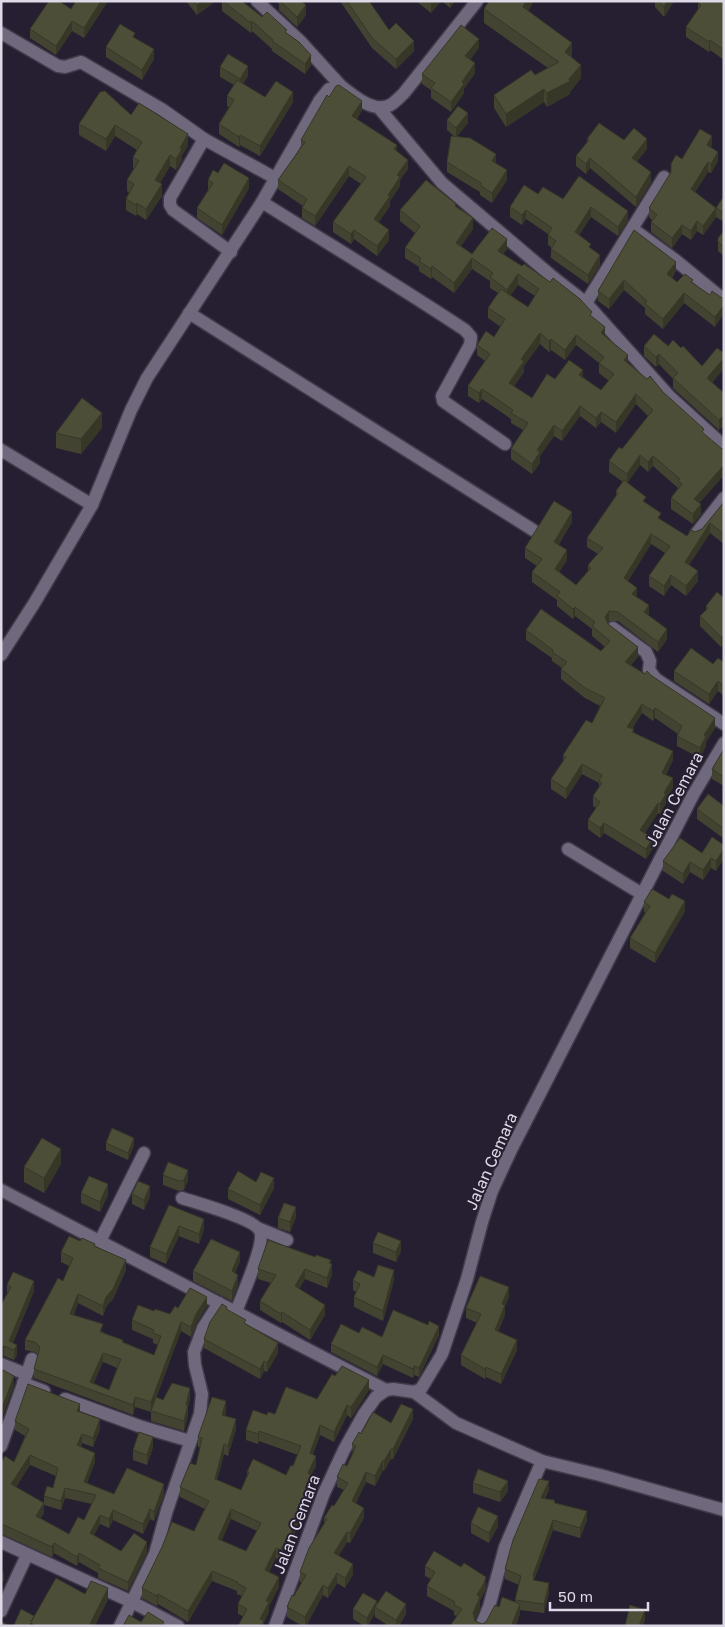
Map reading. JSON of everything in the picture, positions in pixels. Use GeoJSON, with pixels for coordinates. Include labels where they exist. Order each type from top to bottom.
{"type":"FeatureCollection","features":[{"type":"Feature","properties":{"kind":"street"},"geometry":{"type":"LineString","coordinates":[[257,1],[301,42],[341,86],[366,103],[379,108],[442,183],[586,303],[669,396],[724,446]]}},
{"type":"Feature","properties":{"kind":"street"},"geometry":{"type":"LineString","coordinates":[[379,108],[390,105],[404,93],[477,1]]}},
{"type":"Feature","properties":{"kind":"street"},"geometry":{"type":"LineString","coordinates":[[1,33],[58,66],[65,67],[81,62],[163,110],[204,139],[276,178]]}},
{"type":"Feature","properties":{"kind":"street"},"geometry":{"type":"LineString","coordinates":[[1,655],[35,602],[92,505],[130,410],[147,378],[231,252],[320,100],[329,89],[341,86]]}},
{"type":"Feature","properties":{"kind":"street"},"geometry":{"type":"LineString","coordinates":[[204,139],[170,198],[170,205],[173,210],[231,252]]}},
{"type":"Feature","properties":{"kind":"street"},"geometry":{"type":"LineString","coordinates":[[586,303],[664,177]]}},
{"type":"Feature","properties":{"kind":"street"},"geometry":{"type":"LineString","coordinates":[[262,202],[397,285],[465,330],[472,337],[470,345],[442,396],[442,401],[505,444]]}},
{"type":"Feature","properties":{"kind":"street"},"geometry":{"type":"LineString","coordinates":[[633,229],[674,259],[724,300]]}},
{"type":"Feature","properties":{"kind":"street"},"geometry":{"type":"LineString","coordinates":[[189,313],[533,530]]}},
{"type":"Feature","properties":{"kind":"street"},"geometry":{"type":"LineString","coordinates":[[1,450],[92,505]]}},
{"type":"Feature","properties":{"kind":"street"},"geometry":{"type":"LineString","coordinates":[[696,534],[724,498]]}},
{"type":"Feature","properties":{"kind":"street"},"geometry":{"type":"LineString","coordinates":[[613,628],[646,652],[650,661],[649,670],[656,679],[724,724]]}},
{"type":"Feature","properties":{"kind":"street","name":"Jalan Cemara"},"geometry":{"type":"LineString","coordinates":[[414,1392],[421,1389],[442,1354],[467,1279],[487,1206],[511,1150],[693,795],[724,743]]}},
{"type":"Feature","properties":{"kind":"street"},"geometry":{"type":"LineString","coordinates":[[568,848],[642,894]]}},
{"type":"Feature","properties":{"kind":"street"},"geometry":{"type":"LineString","coordinates":[[100,1241],[144,1153]]}},
{"type":"Feature","properties":{"kind":"street"},"geometry":{"type":"LineString","coordinates":[[1,1190],[386,1390],[414,1392],[456,1423],[542,1462],[724,1510]]}},
{"type":"Feature","properties":{"kind":"street"},"geometry":{"type":"LineString","coordinates":[[182,1198],[246,1220],[260,1229],[287,1240]]}},
{"type":"Feature","properties":{"kind":"street"},"geometry":{"type":"LineString","coordinates":[[236,1312],[259,1250],[262,1235],[260,1229]]}},
{"type":"Feature","properties":{"kind":"street"},"geometry":{"type":"LineString","coordinates":[[120,1626],[155,1554],[167,1510],[200,1414],[202,1394],[194,1352],[203,1328],[219,1303]]}},
{"type":"Feature","properties":{"kind":"street"},"geometry":{"type":"LineString","coordinates":[[1,1446],[32,1359]]}},
{"type":"Feature","properties":{"kind":"street"},"geometry":{"type":"LineString","coordinates":[[1,1364],[24,1379],[138,1426],[190,1441]]}},
{"type":"Feature","properties":{"kind":"street","name":"Jalan Cemara"},"geometry":{"type":"LineString","coordinates":[[275,1626],[324,1494],[344,1450],[364,1414],[376,1397],[386,1390]]}},
{"type":"Feature","properties":{"kind":"street"},"geometry":{"type":"LineString","coordinates":[[481,1626],[489,1607],[505,1547],[542,1462]]}},
{"type":"Feature","properties":{"kind":"street"},"geometry":{"type":"LineString","coordinates":[[1,1542],[132,1602],[178,1626]]}},
{"type":"Feature","properties":{"kind":"street"},"geometry":{"type":"LineString","coordinates":[[1,1611],[27,1555]]}},
{"type":"Feature","properties":{"kind":"building"},"geometry":{"type":"Polygon","coordinates":[[[49,1],[59,1],[71,9],[76,1],[101,1],[84,28],[72,21],[56,46],[30,29],[49,1]]]}},
{"type":"Feature","properties":{"kind":"building"},"geometry":{"type":"Polygon","coordinates":[[[193,1],[202,1],[197,5],[193,1]]]}},
{"type":"Feature","properties":{"kind":"building"},"geometry":{"type":"Polygon","coordinates":[[[223,1],[242,1],[262,17],[267,12],[287,30],[285,32],[299,42],[311,55],[305,64],[272,41],[252,21],[251,23],[223,1]]]}},
{"type":"Feature","properties":{"kind":"building"},"geometry":{"type":"Polygon","coordinates":[[[280,1],[301,1],[306,5],[297,17],[280,1]]]}},
{"type":"Feature","properties":{"kind":"building"},"geometry":{"type":"Polygon","coordinates":[[[347,1],[369,1],[389,30],[396,23],[414,41],[396,59],[372,38],[347,1]]]}},
{"type":"Feature","properties":{"kind":"building"},"geometry":{"type":"Polygon","coordinates":[[[489,1],[526,1],[523,7],[572,43],[565,52],[581,65],[569,79],[570,81],[547,93],[544,89],[506,114],[494,95],[531,70],[535,75],[559,62],[484,9],[489,1]]]}},
{"type":"Feature","properties":{"kind":"building"},"geometry":{"type":"Polygon","coordinates":[[[659,1],[667,1],[664,7],[659,1]]]}},
{"type":"Feature","properties":{"kind":"building"},"geometry":{"type":"Polygon","coordinates":[[[699,1],[724,1],[724,50],[686,27],[701,5],[698,3],[699,1]]]}},
{"type":"Feature","properties":{"kind":"building"},"geometry":{"type":"Polygon","coordinates":[[[120,24],[135,33],[133,37],[154,49],[142,70],[106,47],[120,24]]]}},
{"type":"Feature","properties":{"kind":"building"},"geometry":{"type":"Polygon","coordinates":[[[461,25],[479,39],[465,56],[475,63],[462,82],[464,84],[451,102],[431,88],[435,83],[422,74],[461,25]]]}},
{"type":"Feature","properties":{"kind":"building"},"geometry":{"type":"Polygon","coordinates":[[[228,54],[248,66],[240,79],[220,67],[228,54]]]}},
{"type":"Feature","properties":{"kind":"building"},"geometry":{"type":"Polygon","coordinates":[[[237,80],[265,97],[276,81],[293,92],[260,146],[240,135],[239,137],[219,124],[234,100],[227,96],[237,80]]]}},
{"type":"Feature","properties":{"kind":"building"},"geometry":{"type":"Polygon","coordinates":[[[339,85],[362,101],[352,116],[397,145],[394,149],[408,160],[397,175],[400,177],[388,195],[390,196],[374,219],[389,230],[377,246],[354,230],[351,234],[333,222],[366,177],[349,166],[315,216],[302,208],[307,199],[278,180],[305,142],[301,140],[327,95],[329,97],[336,86],[339,85]]]}},
{"type":"Feature","properties":{"kind":"building"},"geometry":{"type":"Polygon","coordinates":[[[105,91],[131,115],[139,103],[188,134],[176,159],[170,155],[155,180],[162,184],[146,209],[126,199],[134,184],[127,180],[139,161],[133,157],[142,142],[115,125],[106,139],[79,124],[100,92],[105,91]]]}},
{"type":"Feature","properties":{"kind":"building"},"geometry":{"type":"Polygon","coordinates":[[[458,106],[468,113],[456,128],[447,120],[458,106]]]}},
{"type":"Feature","properties":{"kind":"building"},"geometry":{"type":"Polygon","coordinates":[[[599,123],[624,140],[634,128],[647,139],[632,158],[651,172],[636,197],[590,158],[586,164],[576,156],[589,140],[587,139],[599,123]]]}},
{"type":"Feature","properties":{"kind":"building"},"geometry":{"type":"Polygon","coordinates":[[[700,129],[712,136],[707,145],[718,152],[711,164],[708,162],[691,189],[716,208],[703,226],[697,221],[691,231],[682,225],[672,238],[651,222],[657,215],[649,208],[671,172],[671,164],[676,155],[682,159],[700,129]]]}},
{"type":"Feature","properties":{"kind":"building"},"geometry":{"type":"Polygon","coordinates":[[[451,136],[470,138],[496,154],[492,161],[507,170],[492,193],[480,185],[481,183],[447,162],[451,136]]]}},
{"type":"Feature","properties":{"kind":"building"},"geometry":{"type":"Polygon","coordinates":[[[224,163],[249,178],[222,225],[197,208],[213,183],[208,180],[213,170],[218,173],[224,163]]]}},
{"type":"Feature","properties":{"kind":"building"},"geometry":{"type":"Polygon","coordinates":[[[579,176],[628,211],[618,227],[591,207],[575,232],[591,244],[589,247],[600,255],[588,275],[551,249],[556,241],[548,235],[552,228],[526,210],[522,215],[510,207],[524,185],[538,194],[543,187],[563,199],[579,176]]]}},
{"type":"Feature","properties":{"kind":"building"},"geometry":{"type":"Polygon","coordinates":[[[426,180],[456,204],[455,206],[473,218],[456,243],[472,254],[492,228],[507,239],[498,251],[522,266],[524,264],[550,282],[553,278],[580,299],[592,312],[590,315],[605,327],[601,333],[628,355],[624,360],[647,379],[650,376],[663,392],[704,429],[702,432],[722,449],[724,447],[724,465],[694,499],[701,504],[693,514],[671,498],[682,484],[678,481],[680,479],[653,456],[648,462],[640,455],[627,474],[609,461],[619,447],[622,449],[653,410],[636,394],[616,422],[601,412],[596,418],[580,406],[562,431],[554,425],[537,450],[540,452],[532,464],[511,449],[528,423],[511,413],[513,410],[482,389],[479,393],[468,386],[490,354],[477,345],[486,331],[494,337],[505,319],[488,308],[501,289],[528,307],[539,289],[518,274],[507,290],[490,277],[493,273],[472,258],[454,283],[432,266],[431,269],[419,261],[421,258],[405,248],[420,226],[400,210],[426,180]],[[540,333],[521,359],[524,361],[509,383],[532,398],[547,374],[555,379],[569,360],[583,370],[579,375],[601,390],[614,374],[599,363],[604,357],[576,335],[565,350],[551,339],[549,341],[540,333]]]}},
{"type":"Feature","properties":{"kind":"building"},"geometry":{"type":"Polygon","coordinates":[[[724,196],[724,213],[716,208],[724,196]]]}},
{"type":"Feature","properties":{"kind":"building"},"geometry":{"type":"Polygon","coordinates":[[[634,230],[676,262],[667,274],[677,282],[685,274],[693,280],[691,282],[710,295],[712,291],[724,298],[724,305],[715,317],[684,293],[663,319],[645,304],[647,301],[624,280],[609,299],[598,291],[634,230]]]}},
{"type":"Feature","properties":{"kind":"building"},"geometry":{"type":"Polygon","coordinates":[[[724,231],[724,247],[718,242],[718,238],[724,231]]]}},
{"type":"Feature","properties":{"kind":"building"},"geometry":{"type":"Polygon","coordinates":[[[654,334],[668,346],[673,340],[681,348],[683,346],[702,366],[717,348],[724,353],[724,358],[707,378],[724,393],[724,418],[722,417],[719,420],[673,378],[678,373],[659,354],[656,357],[644,346],[654,334]]]}},
{"type":"Feature","properties":{"kind":"building"},"geometry":{"type":"Polygon","coordinates":[[[82,398],[102,413],[81,439],[56,433],[82,398]]]}},
{"type":"Feature","properties":{"kind":"building"},"geometry":{"type":"Polygon","coordinates":[[[624,480],[646,497],[643,501],[661,513],[658,518],[687,536],[691,530],[695,532],[702,529],[724,502],[724,534],[710,523],[685,562],[698,571],[686,586],[671,575],[664,586],[649,576],[670,546],[651,534],[624,578],[637,588],[632,594],[649,605],[644,612],[667,629],[658,642],[618,612],[609,611],[605,617],[608,624],[638,647],[625,662],[645,674],[647,671],[715,718],[704,735],[706,736],[700,748],[677,736],[682,726],[655,708],[653,711],[642,704],[627,727],[634,729],[632,732],[673,751],[662,773],[673,778],[660,804],[658,803],[640,830],[653,838],[646,849],[604,823],[600,828],[588,820],[600,802],[593,796],[602,783],[599,781],[602,775],[582,764],[566,789],[551,779],[566,757],[563,755],[586,720],[592,723],[605,698],[585,688],[561,669],[567,662],[526,630],[541,609],[601,651],[610,641],[592,626],[595,622],[575,607],[573,609],[557,596],[560,592],[532,572],[542,559],[525,548],[554,501],[572,512],[554,542],[567,550],[555,569],[576,585],[591,568],[588,565],[603,548],[587,538],[618,493],[616,491],[624,480]]]}},
{"type":"Feature","properties":{"kind":"building"},"geometry":{"type":"Polygon","coordinates":[[[717,592],[724,598],[724,635],[721,637],[700,616],[708,608],[706,606],[717,592]]]}},
{"type":"Feature","properties":{"kind":"building"},"geometry":{"type":"Polygon","coordinates":[[[691,648],[713,664],[718,658],[724,662],[724,686],[718,681],[709,694],[674,671],[691,648]]]}},
{"type":"Feature","properties":{"kind":"building"},"geometry":{"type":"Polygon","coordinates":[[[724,749],[724,777],[712,769],[724,749]]]}},
{"type":"Feature","properties":{"kind":"building"},"geometry":{"type":"Polygon","coordinates":[[[708,794],[724,806],[723,828],[697,809],[708,794]]]}},
{"type":"Feature","properties":{"kind":"building"},"geometry":{"type":"Polygon","coordinates":[[[712,837],[724,845],[724,849],[716,861],[711,858],[703,870],[690,862],[683,874],[663,861],[680,838],[702,853],[712,837]]]}},
{"type":"Feature","properties":{"kind":"building"},"geometry":{"type":"Polygon","coordinates":[[[652,889],[669,899],[672,894],[685,901],[655,953],[630,938],[650,906],[644,902],[652,889]]]}},
{"type":"Feature","properties":{"kind":"building"},"geometry":{"type":"Polygon","coordinates":[[[112,1128],[134,1138],[128,1153],[106,1143],[112,1128]]]}},
{"type":"Feature","properties":{"kind":"building"},"geometry":{"type":"Polygon","coordinates":[[[42,1138],[61,1149],[44,1178],[24,1167],[42,1138]]]}},
{"type":"Feature","properties":{"kind":"building"},"geometry":{"type":"Polygon","coordinates":[[[168,1162],[188,1170],[184,1180],[179,1181],[163,1175],[168,1162]]]}},
{"type":"Feature","properties":{"kind":"building"},"geometry":{"type":"Polygon","coordinates":[[[238,1171],[256,1182],[261,1172],[274,1178],[260,1205],[228,1189],[238,1171]]]}},
{"type":"Feature","properties":{"kind":"building"},"geometry":{"type":"Polygon","coordinates":[[[89,1176],[108,1184],[100,1202],[81,1193],[89,1176]]]}},
{"type":"Feature","properties":{"kind":"building"},"geometry":{"type":"Polygon","coordinates":[[[138,1181],[150,1186],[144,1200],[132,1194],[138,1181]]]}},
{"type":"Feature","properties":{"kind":"building"},"geometry":{"type":"Polygon","coordinates":[[[284,1203],[296,1207],[290,1222],[278,1218],[284,1203]]]}},
{"type":"Feature","properties":{"kind":"building"},"geometry":{"type":"Polygon","coordinates":[[[169,1205],[204,1219],[199,1234],[179,1226],[166,1254],[150,1247],[169,1205]]]}},
{"type":"Feature","properties":{"kind":"building"},"geometry":{"type":"Polygon","coordinates":[[[378,1232],[401,1241],[396,1252],[373,1243],[378,1232]]]}},
{"type":"Feature","properties":{"kind":"building"},"geometry":{"type":"Polygon","coordinates":[[[69,1236],[80,1241],[82,1238],[95,1244],[94,1246],[126,1260],[103,1306],[78,1294],[70,1314],[103,1324],[100,1332],[123,1340],[122,1342],[154,1355],[161,1336],[153,1333],[154,1330],[132,1320],[138,1305],[170,1314],[175,1306],[178,1308],[190,1288],[207,1297],[196,1314],[191,1327],[181,1322],[151,1402],[135,1397],[133,1405],[34,1369],[40,1347],[35,1342],[25,1340],[58,1278],[63,1281],[73,1258],[61,1252],[69,1236]],[[103,1353],[90,1382],[109,1390],[121,1359],[103,1353]]]}},
{"type":"Feature","properties":{"kind":"building"},"geometry":{"type":"Polygon","coordinates":[[[211,1239],[240,1252],[232,1271],[238,1275],[232,1291],[193,1271],[211,1239]]]}},
{"type":"Feature","properties":{"kind":"building"},"geometry":{"type":"Polygon","coordinates":[[[268,1240],[315,1257],[316,1255],[331,1260],[329,1263],[332,1264],[327,1278],[305,1269],[295,1286],[325,1305],[310,1330],[282,1312],[281,1314],[260,1301],[276,1275],[258,1269],[268,1240]]]}},
{"type":"Feature","properties":{"kind":"building"},"geometry":{"type":"Polygon","coordinates":[[[378,1265],[394,1270],[383,1311],[354,1297],[360,1284],[353,1280],[358,1270],[374,1277],[378,1265]]]}},
{"type":"Feature","properties":{"kind":"building"},"geometry":{"type":"Polygon","coordinates":[[[13,1272],[34,1281],[9,1341],[17,1345],[14,1350],[4,1346],[1,1347],[1,1305],[11,1287],[7,1285],[13,1272]]]}},
{"type":"Feature","properties":{"kind":"building"},"geometry":{"type":"Polygon","coordinates":[[[480,1276],[509,1287],[502,1304],[505,1305],[495,1330],[517,1340],[501,1374],[486,1367],[485,1369],[461,1355],[481,1314],[466,1308],[480,1276]]]}},
{"type":"Feature","properties":{"kind":"building"},"geometry":{"type":"Polygon","coordinates":[[[222,1304],[227,1307],[226,1309],[246,1320],[244,1323],[278,1343],[267,1363],[264,1361],[260,1369],[204,1339],[210,1322],[222,1304]]]}},
{"type":"Feature","properties":{"kind":"building"},"geometry":{"type":"Polygon","coordinates":[[[393,1310],[428,1325],[429,1321],[439,1326],[419,1368],[414,1366],[413,1369],[383,1355],[377,1367],[331,1344],[341,1324],[359,1333],[362,1327],[382,1337],[393,1310]]]}},
{"type":"Feature","properties":{"kind":"building"},"geometry":{"type":"Polygon","coordinates":[[[342,1366],[369,1380],[351,1407],[347,1405],[334,1432],[320,1425],[310,1453],[316,1456],[308,1473],[311,1475],[305,1488],[309,1490],[290,1535],[288,1535],[281,1550],[276,1548],[265,1570],[279,1577],[266,1601],[269,1602],[260,1619],[264,1621],[261,1626],[238,1626],[247,1609],[238,1604],[246,1588],[238,1582],[212,1571],[188,1611],[158,1594],[157,1596],[142,1588],[172,1522],[194,1531],[209,1501],[180,1487],[190,1463],[196,1465],[202,1438],[198,1437],[212,1397],[226,1401],[222,1415],[236,1419],[228,1446],[224,1444],[215,1479],[241,1490],[253,1459],[286,1475],[291,1465],[293,1466],[301,1446],[259,1431],[258,1434],[246,1430],[253,1410],[267,1415],[268,1412],[275,1414],[286,1387],[317,1399],[332,1374],[335,1376],[342,1366]],[[231,1509],[218,1539],[246,1551],[261,1523],[231,1509]]]}},
{"type":"Feature","properties":{"kind":"building"},"geometry":{"type":"Polygon","coordinates":[[[3,1370],[14,1376],[1,1411],[1,1373],[3,1370]]]}},
{"type":"Feature","properties":{"kind":"building"},"geometry":{"type":"Polygon","coordinates":[[[172,1383],[190,1388],[184,1421],[151,1411],[156,1397],[163,1400],[172,1383]]]}},
{"type":"Feature","properties":{"kind":"building"},"geometry":{"type":"Polygon","coordinates":[[[28,1384],[80,1404],[77,1411],[100,1419],[93,1438],[82,1434],[77,1445],[95,1453],[84,1482],[114,1494],[127,1468],[164,1484],[154,1512],[150,1509],[143,1524],[113,1510],[109,1519],[100,1515],[90,1533],[121,1551],[134,1533],[147,1542],[128,1582],[98,1568],[100,1565],[79,1553],[77,1557],[54,1543],[52,1547],[1,1525],[1,1462],[5,1456],[14,1462],[29,1429],[15,1421],[28,1384]],[[30,1455],[11,1484],[44,1503],[36,1516],[69,1534],[78,1517],[84,1520],[96,1495],[65,1488],[61,1501],[44,1496],[47,1486],[53,1488],[58,1468],[30,1455]]]}},
{"type":"Feature","properties":{"kind":"building"},"geometry":{"type":"Polygon","coordinates":[[[401,1404],[413,1409],[393,1449],[383,1460],[375,1476],[366,1472],[352,1501],[364,1508],[350,1533],[347,1532],[334,1553],[353,1564],[345,1578],[337,1573],[328,1588],[323,1585],[305,1617],[287,1607],[292,1595],[294,1596],[306,1575],[300,1572],[309,1548],[327,1519],[324,1518],[348,1483],[337,1477],[343,1464],[347,1466],[356,1446],[352,1444],[359,1432],[361,1434],[373,1412],[391,1423],[401,1404]]]}},
{"type":"Feature","properties":{"kind":"building"},"geometry":{"type":"Polygon","coordinates":[[[139,1432],[153,1437],[147,1455],[133,1450],[139,1432]]]}},
{"type":"Feature","properties":{"kind":"building"},"geometry":{"type":"Polygon","coordinates":[[[478,1469],[508,1481],[500,1492],[473,1483],[478,1469]]]}},
{"type":"Feature","properties":{"kind":"building"},"geometry":{"type":"Polygon","coordinates":[[[539,1479],[549,1481],[541,1498],[554,1500],[555,1503],[587,1511],[580,1528],[553,1520],[533,1575],[533,1580],[549,1583],[544,1604],[515,1600],[521,1576],[505,1569],[513,1540],[539,1479]]]}},
{"type":"Feature","properties":{"kind":"building"},"geometry":{"type":"Polygon","coordinates":[[[478,1507],[498,1516],[489,1533],[471,1523],[478,1507]]]}},
{"type":"Feature","properties":{"kind":"building"},"geometry":{"type":"Polygon","coordinates":[[[434,1551],[461,1567],[464,1563],[486,1577],[477,1595],[480,1597],[473,1613],[475,1621],[482,1624],[486,1622],[495,1605],[499,1607],[502,1597],[520,1604],[512,1624],[519,1626],[450,1626],[462,1609],[454,1605],[455,1602],[427,1586],[435,1572],[425,1566],[434,1551]]]}},
{"type":"Feature","properties":{"kind":"building"},"geometry":{"type":"Polygon","coordinates":[[[56,1578],[85,1594],[91,1581],[108,1588],[89,1626],[35,1626],[31,1623],[29,1626],[14,1625],[21,1609],[34,1616],[31,1622],[56,1578]]]}},
{"type":"Feature","properties":{"kind":"building"},"geometry":{"type":"Polygon","coordinates":[[[386,1591],[406,1604],[396,1620],[375,1607],[386,1591]]]}},
{"type":"Feature","properties":{"kind":"building"},"geometry":{"type":"Polygon","coordinates":[[[363,1593],[377,1601],[367,1618],[353,1609],[363,1593]]]}},
{"type":"Feature","properties":{"kind":"building"},"geometry":{"type":"Polygon","coordinates":[[[630,1605],[645,1610],[639,1626],[625,1626],[630,1605]]]}},
{"type":"Feature","properties":{"kind":"building"},"geometry":{"type":"Polygon","coordinates":[[[148,1612],[164,1622],[162,1625],[164,1626],[123,1626],[129,1615],[141,1622],[148,1612]]]}},
{"type":"Feature","properties":{"kind":"building"},"geometry":{"type":"Polygon","coordinates":[[[1,1621],[10,1626],[1,1626],[1,1621]]]}}]}
